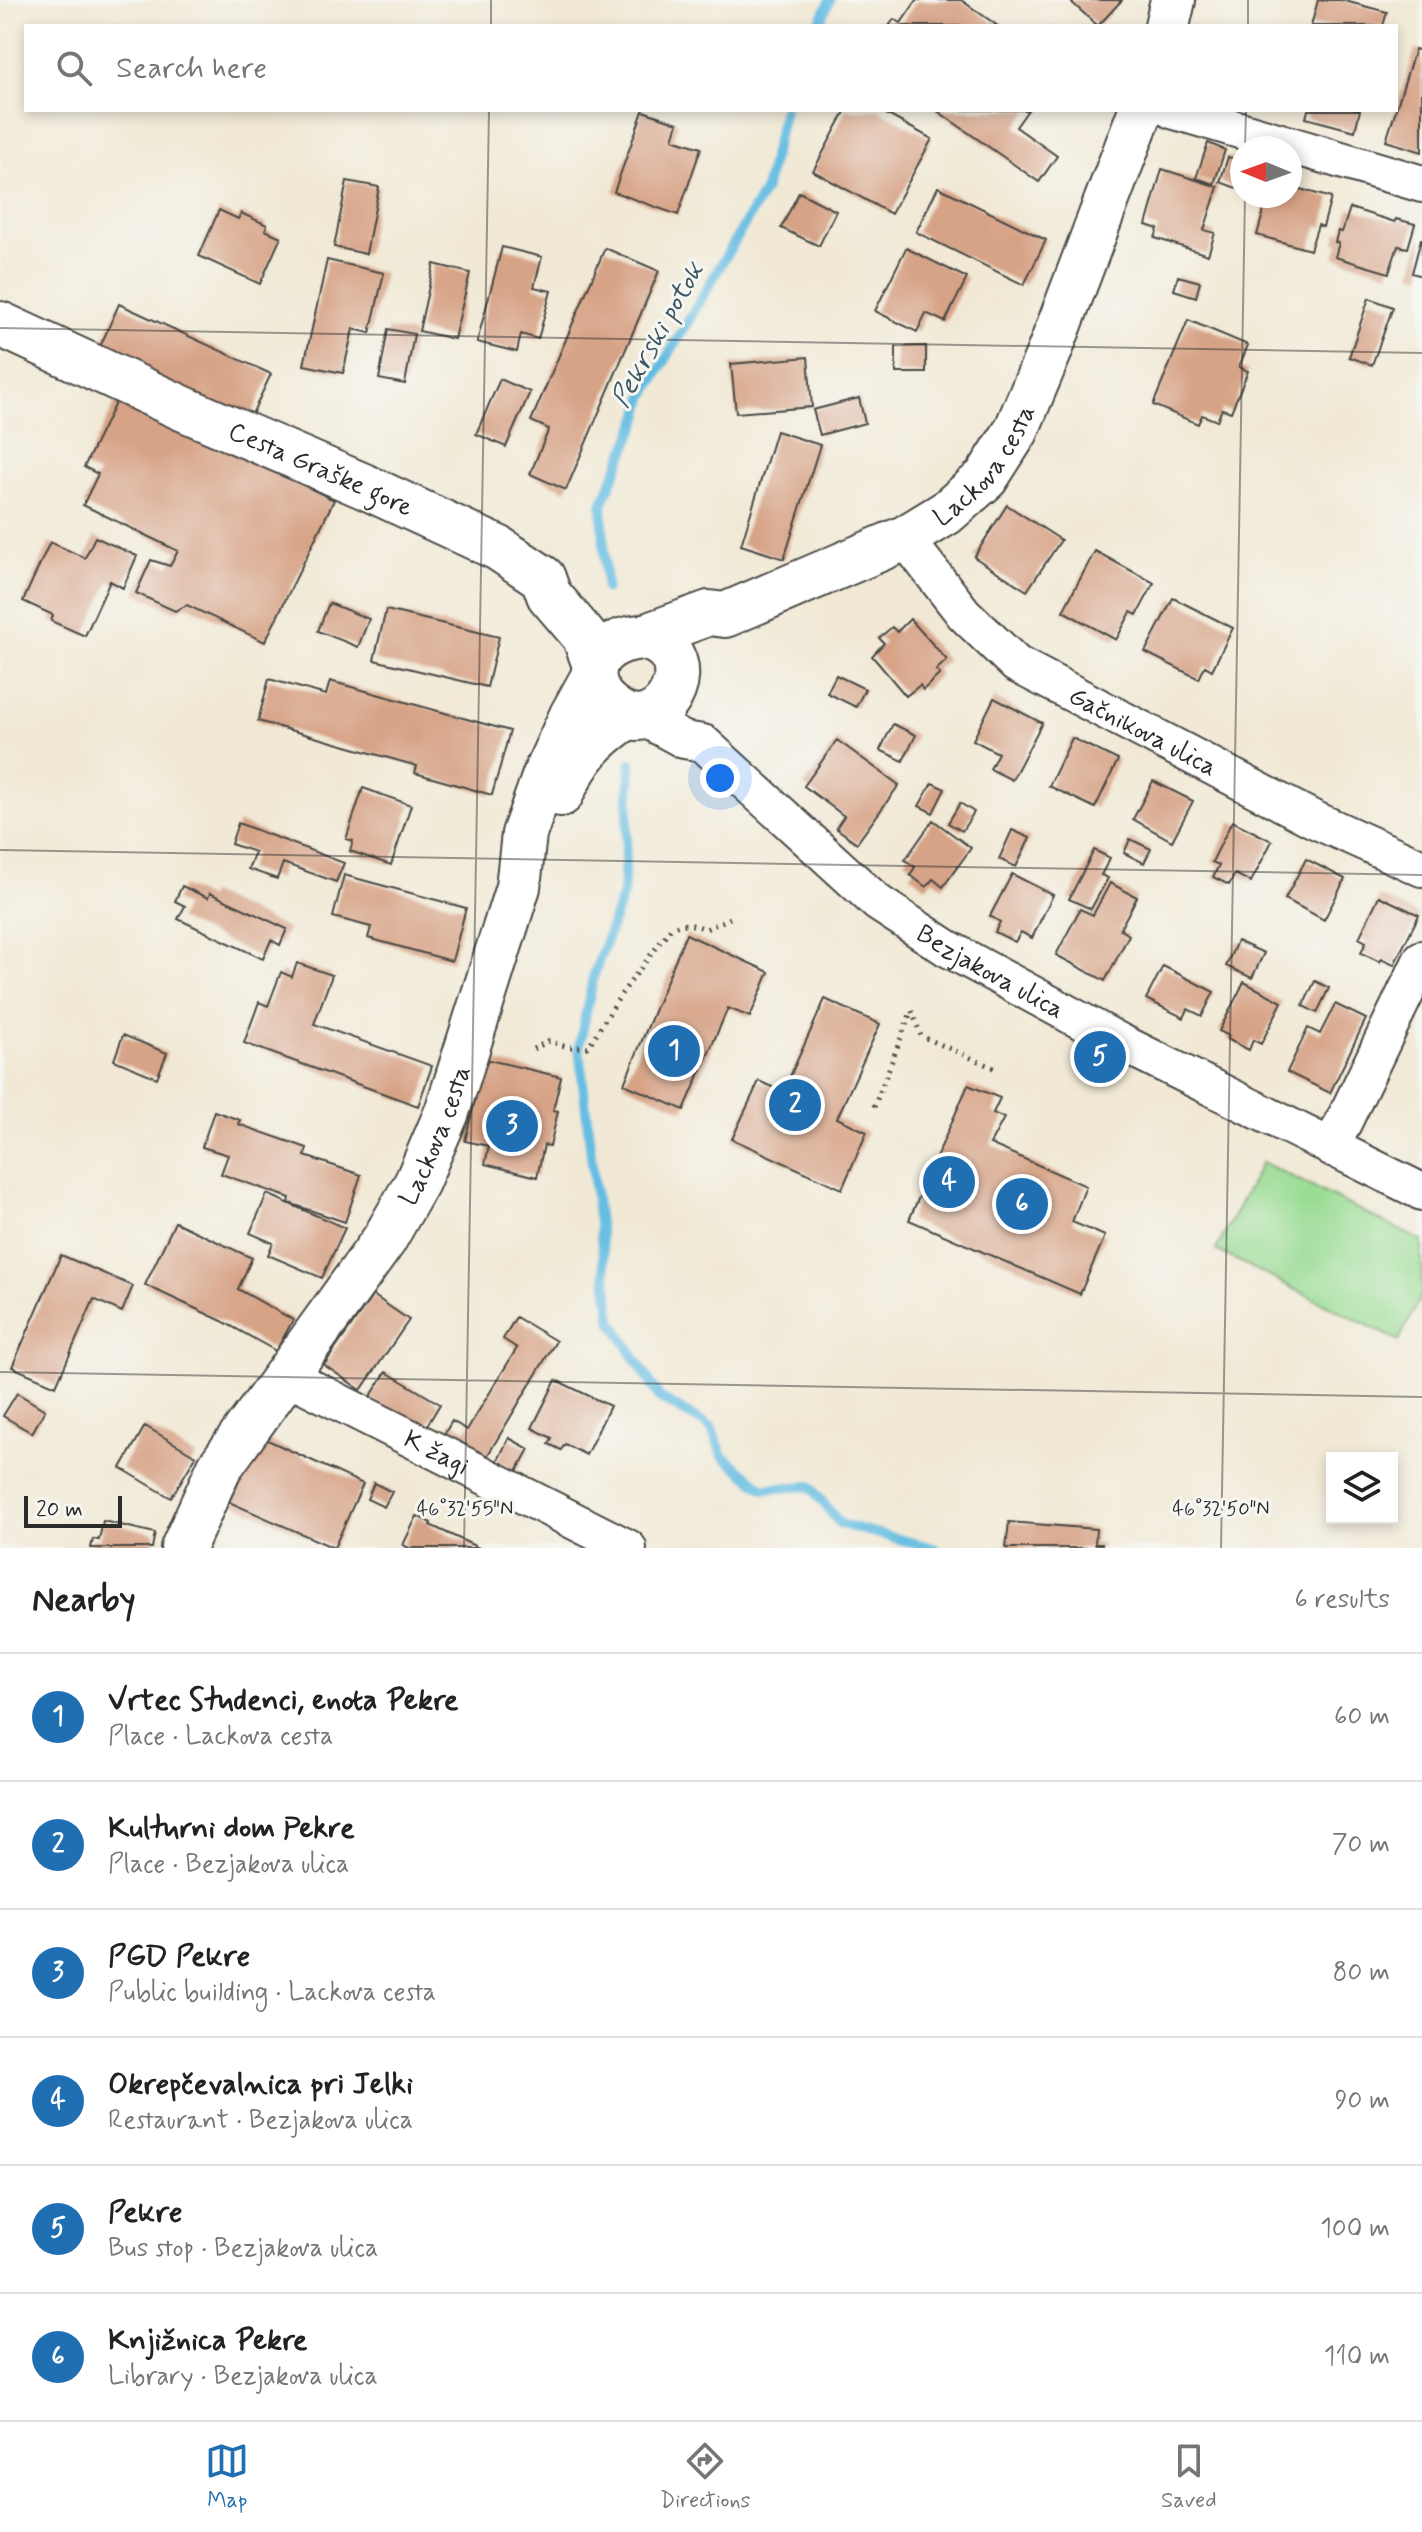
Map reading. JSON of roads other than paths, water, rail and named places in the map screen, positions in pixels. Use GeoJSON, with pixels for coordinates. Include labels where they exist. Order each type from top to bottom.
{"type":"FeatureCollection","features":[{"type":"Feature","properties":{"kind":"street"},"geometry":{"type":"LineString","coordinates":[[1167,24],[1173,0]]}},
{"type":"Feature","properties":{"kind":"street","name":"Lackova cesta"},"geometry":{"type":"LineString","coordinates":[[635,637],[709,613],[725,615],[905,538],[946,513],[986,478],[1016,431],[1056,336],[1140,112]]}},
{"type":"Feature","properties":{"kind":"street"},"geometry":{"type":"LineString","coordinates":[[1179,112],[1422,184]]}},
{"type":"Feature","properties":{"kind":"street","name":"Cesta Graške gore"},"geometry":{"type":"LineString","coordinates":[[0,324],[498,548],[543,578],[549,595],[584,636],[594,671]]}},
{"type":"Feature","properties":{"kind":"street","name":"Gačnikova ulica"},"geometry":{"type":"LineString","coordinates":[[905,538],[964,614],[1016,664],[1313,819],[1422,868]]}},
{"type":"Feature","properties":{"kind":"street"},"geometry":{"type":"LineString","coordinates":[[543,578],[560,583],[598,619],[635,637],[662,644],[671,655],[675,679],[697,722],[703,743]]}},
{"type":"Feature","properties":{"kind":"street"},"geometry":{"type":"LineString","coordinates":[[518,887],[540,846],[575,764],[606,731],[635,717],[658,711],[668,703],[675,679],[725,615]]}},
{"type":"Feature","properties":{"kind":"street"},"geometry":{"type":"LineString","coordinates":[[635,637],[616,641],[604,650],[594,671],[599,693],[609,707],[635,717]]}},
{"type":"Feature","properties":{"kind":"street","name":"Lackova cesta"},"geometry":{"type":"LineString","coordinates":[[183,1548],[219,1468],[384,1240],[422,1171],[447,1112],[518,887],[524,834],[546,772],[594,671]]}},
{"type":"Feature","properties":{"kind":"street","name":"Bezjakova ulica"},"geometry":{"type":"LineString","coordinates":[[635,717],[684,740],[703,743],[878,903],[947,948],[1120,1042],[1422,1192]]}},
{"type":"Feature","properties":{"kind":"street"},"geometry":{"type":"LineString","coordinates":[[1331,1148],[1422,959]]}},
{"type":"Feature","properties":{"kind":"street","name":"K žagi"},"geometry":{"type":"LineString","coordinates":[[287,1376],[628,1548]]}},
{"type":"Feature","properties":{"kind":"waterway","name":"Pekrski potok"},"geometry":{"type":"LineString","coordinates":[[819,24],[830,0]]}},
{"type":"Feature","properties":{"kind":"waterway","name":"Pekrski potok"},"geometry":{"type":"LineString","coordinates":[[606,589],[602,504],[639,418],[644,397],[765,189],[784,112]]}},
{"type":"Feature","properties":{"kind":"waterway"},"geometry":{"type":"LineString","coordinates":[[631,763],[623,894],[594,974],[579,1047],[612,1321],[660,1398],[711,1427],[723,1456],[764,1489],[810,1486],[840,1524],[934,1548]]}},
{"type":"Feature","properties":{"kind":"place","name":"Vrtec Studenci, enota Pekre"},"geometry":{"type":"Point","coordinates":[674,1051]}},
{"type":"Feature","properties":{"kind":"place","name":"Pekre"},"geometry":{"type":"Point","coordinates":[1100,1057]}},
{"type":"Feature","properties":{"kind":"place","name":"Kulturni dom Pekre"},"geometry":{"type":"Point","coordinates":[795,1105]}},
{"type":"Feature","properties":{"kind":"place","name":"PGD Pekre"},"geometry":{"type":"Point","coordinates":[512,1126]}},
{"type":"Feature","properties":{"kind":"place","name":"Okrepčevalnica pri Jelki"},"geometry":{"type":"Point","coordinates":[949,1182]}},
{"type":"Feature","properties":{"kind":"place","name":"Knjižnica Pekre"},"geometry":{"type":"Point","coordinates":[1022,1204]}}]}
